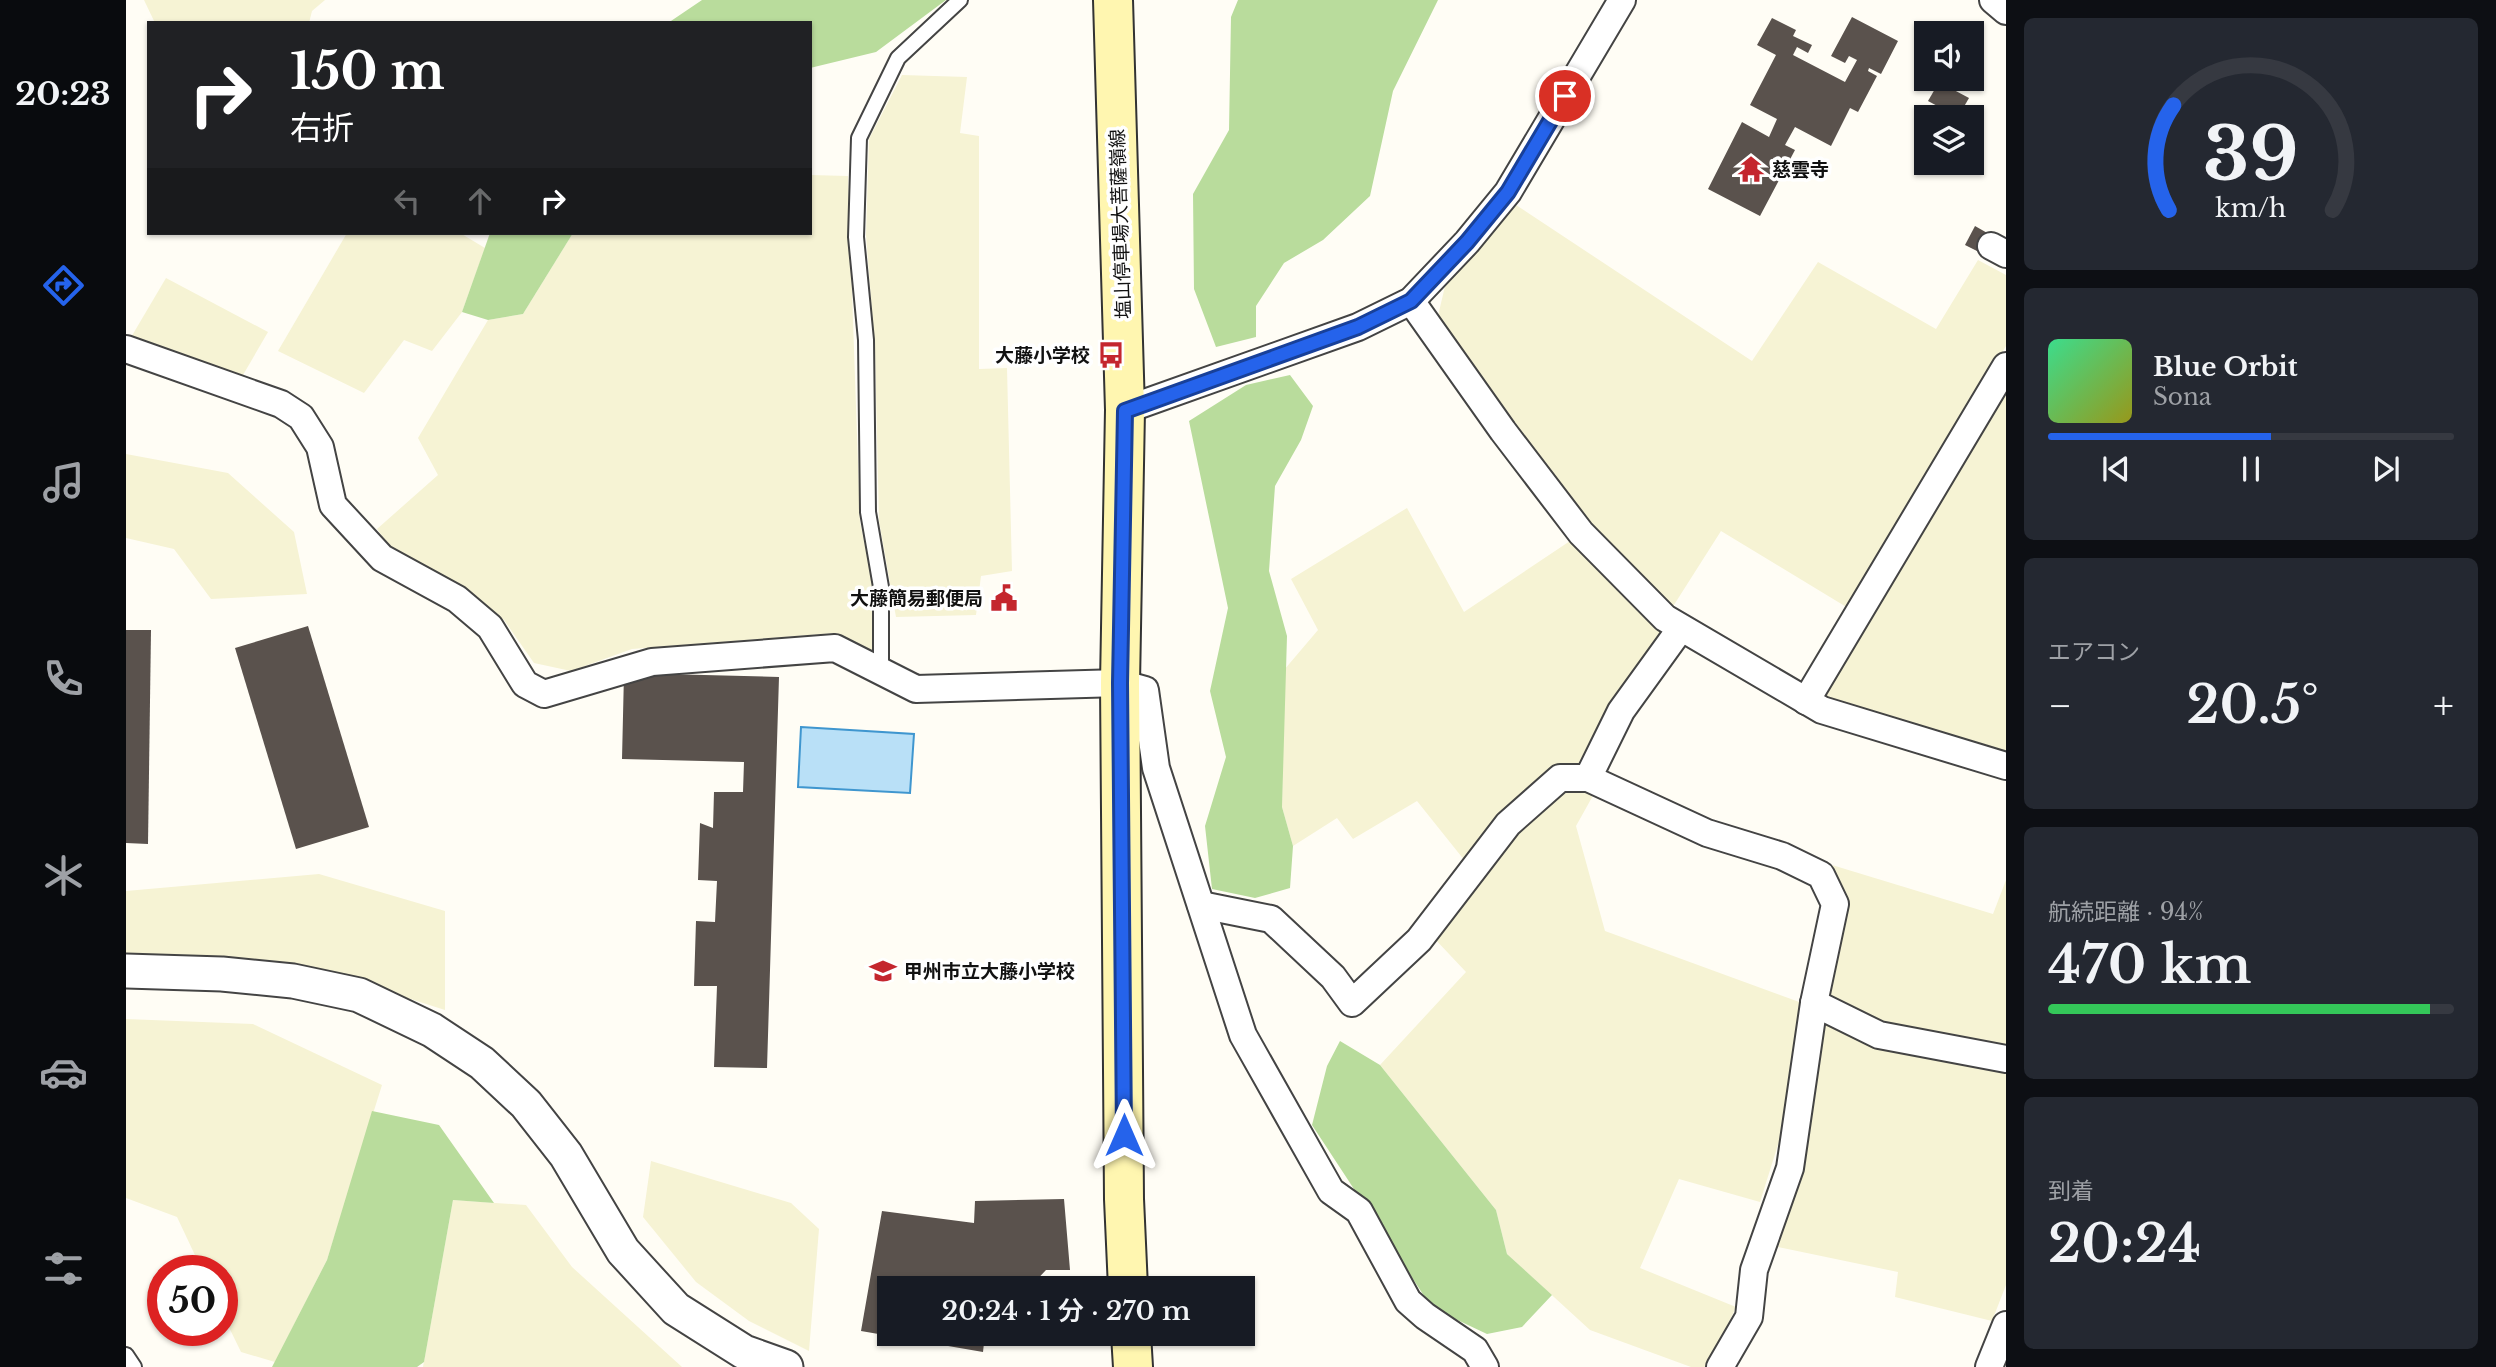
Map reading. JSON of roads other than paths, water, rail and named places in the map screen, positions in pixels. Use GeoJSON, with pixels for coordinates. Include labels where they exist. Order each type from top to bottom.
{"type":"FeatureCollection","features":[{"type":"Feature","properties":{"kind":"main road","name":"塩山停車場大菩薩嶺線"},"geometry":{"type":"LineString","coordinates":[[1113,0],[1125,411],[1120,683],[1124,1199],[1127,1276]]}},
{"type":"Feature","properties":{"kind":"main road"},"geometry":{"type":"LineString","coordinates":[[1132,1346],[1133,1367]]}},
{"type":"Feature","properties":{"kind":"street"},"geometry":{"type":"LineString","coordinates":[[1125,411],[1358,327],[1411,301],[1467,242],[1508,192],[1622,0]]}},
{"type":"Feature","properties":{"kind":"street"},"geometry":{"type":"LineString","coordinates":[[1993,0],[2006,12]]}},
{"type":"Feature","properties":{"kind":"street"},"geometry":{"type":"LineString","coordinates":[[1411,301],[1503,431],[1581,533],[1665,618],[1822,710],[2006,766]]}},
{"type":"Feature","properties":{"kind":"street"},"geometry":{"type":"LineString","coordinates":[[126,348],[281,404],[301,417],[320,447],[333,505],[382,558],[457,599],[490,627],[525,684],[544,694],[652,662],[835,649],[915,689],[1120,683],[1145,690],[1156,768],[1243,1035],[1331,1191],[1359,1211],[1408,1301],[1475,1350],[1485,1367]]}},
{"type":"Feature","properties":{"kind":"street"},"geometry":{"type":"LineString","coordinates":[[1806,701],[2006,366]]}},
{"type":"Feature","properties":{"kind":"street"},"geometry":{"type":"LineString","coordinates":[[1588,778],[1621,711],[1681,628]]}},
{"type":"Feature","properties":{"kind":"street"},"geometry":{"type":"LineString","coordinates":[[1201,905],[1271,919],[1333,977],[1352,1003],[1419,940],[1508,824],[1560,778],[1588,778],[1707,833],[1782,856],[1821,875],[1835,904],[1814,1003],[1790,1168],[1754,1270],[1749,1317],[1720,1367]]}},
{"type":"Feature","properties":{"kind":"street"},"geometry":{"type":"LineString","coordinates":[[126,971],[222,974],[293,981],[359,995],[432,1030],[482,1063],[526,1104],[566,1155],[623,1251],[676,1309],[744,1352],[786,1367]]}},
{"type":"Feature","properties":{"kind":"street"},"geometry":{"type":"LineString","coordinates":[[1814,1003],[1879,1035],[2006,1059]]}},
{"type":"Feature","properties":{"kind":"street"},"geometry":{"type":"LineString","coordinates":[[1989,1367],[2006,1325]]}},
{"type":"Feature","properties":{"kind":"lane"},"geometry":{"type":"LineString","coordinates":[[881,671],[881,587],[868,512],[866,340],[856,237],[859,138],[898,58],[960,0]]}},
{"type":"Feature","properties":{"kind":"lane"},"geometry":{"type":"LineString","coordinates":[[126,1355],[134,1367]]}},
{"type":"Feature","properties":{"kind":"water"},"geometry":{"type":"Polygon","coordinates":[[[801,727],[914,734],[910,793],[798,787],[801,727]]]}},
{"type":"Feature","properties":{"kind":"place","name":"慈雲寺"},"geometry":{"type":"Point","coordinates":[1751,169]}},
{"type":"Feature","properties":{"kind":"place","name":"大藤小学校"},"geometry":{"type":"Point","coordinates":[1111,355]}},
{"type":"Feature","properties":{"kind":"place","name":"大藤簡易郵便局"},"geometry":{"type":"Point","coordinates":[1004,598]}},
{"type":"Feature","properties":{"kind":"place","name":"甲州市立大藤小学校"},"geometry":{"type":"Point","coordinates":[883,971]}}]}
